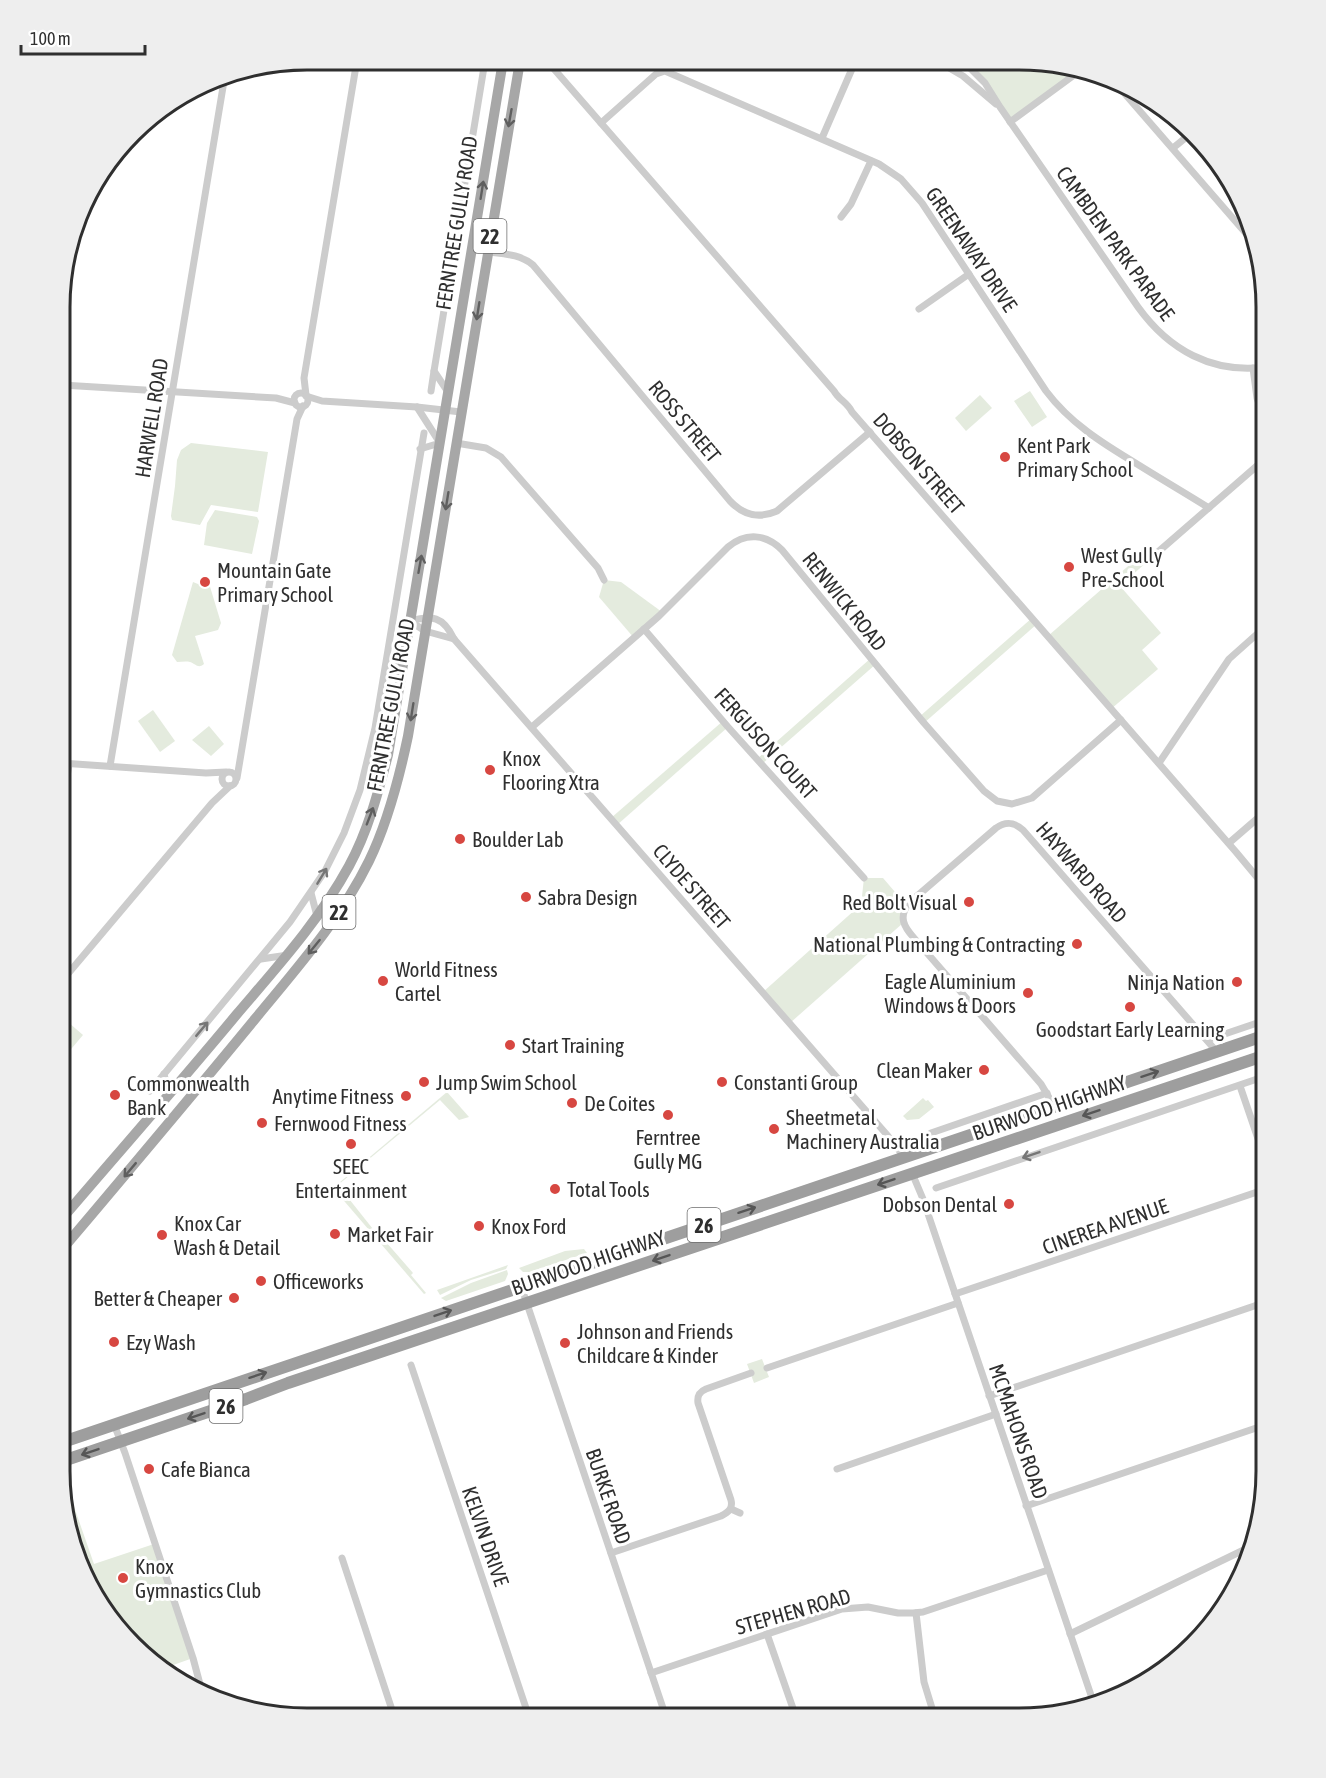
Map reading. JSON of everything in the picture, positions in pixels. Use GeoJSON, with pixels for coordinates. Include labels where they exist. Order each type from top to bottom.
{"type":"FeatureCollection","features":[{"type":"Feature","properties":{"kind":"highway","name":"BURWOOD HIGHWAY"},"geometry":{"type":"LineString","coordinates":[[70,1439],[1256,1038]]}},
{"type":"Feature","properties":{"kind":"highway","name":"BURWOOD HIGHWAY"},"geometry":{"type":"LineString","coordinates":[[70,1459],[288,1383],[1256,1058]]}},
{"type":"Feature","properties":{"kind":"highway"},"geometry":{"type":"LineString","coordinates":[[904,1157],[912,1173]]}},
{"type":"Feature","properties":{"kind":"main road","name":"FERNTREE GULLY ROAD"},"geometry":{"type":"LineString","coordinates":[[70,1209],[206,1052],[317,916],[349,865],[376,803],[388,755],[405,657],[502,70]]}},
{"type":"Feature","properties":{"kind":"main road","name":"FERNTREE GULLY ROAD"},"geometry":{"type":"LineString","coordinates":[[70,1240],[321,939],[349,897],[369,860],[390,807],[400,770],[428,617],[520,70]]}},
{"type":"Feature","properties":{"kind":"main road"},"geometry":{"type":"LineString","coordinates":[[206,1052],[219,1064]]}},
{"type":"Feature","properties":{"kind":"street"},"geometry":{"type":"LineString","coordinates":[[70,971],[212,803],[236,782],[355,70]]}},
{"type":"Feature","properties":{"kind":"street","name":"FERNTREE GULLY ROAD"},"geometry":{"type":"LineString","coordinates":[[431,392],[483,70]]}},
{"type":"Feature","properties":{"kind":"street","name":"DOBSON STREET"},"geometry":{"type":"LineString","coordinates":[[555,70],[839,399],[849,405],[852,412],[1256,876]]}},
{"type":"Feature","properties":{"kind":"street"},"geometry":{"type":"LineString","coordinates":[[822,138],[852,70]]}},
{"type":"Feature","properties":{"kind":"street","name":"CAMBDEN PARK PARADE"},"geometry":{"type":"LineString","coordinates":[[953,70],[1000,107]]}},
{"type":"Feature","properties":{"kind":"street","name":"CAMBDEN PARK PARADE"},"geometry":{"type":"LineString","coordinates":[[973,70],[985,83],[1154,327],[1173,344],[1201,359],[1223,366],[1256,368]]}},
{"type":"Feature","properties":{"kind":"street"},"geometry":{"type":"LineString","coordinates":[[601,123],[656,74],[663,71]]}},
{"type":"Feature","properties":{"kind":"street","name":"GREENAWAY DRIVE"},"geometry":{"type":"LineString","coordinates":[[663,71],[673,73],[822,138],[894,173],[913,191],[1046,391],[1065,414],[1088,433],[1209,508]]}},
{"type":"Feature","properties":{"kind":"street"},"geometry":{"type":"LineString","coordinates":[[1010,122],[1072,77]]}},
{"type":"Feature","properties":{"kind":"street","name":"HARWELL ROAD"},"geometry":{"type":"LineString","coordinates":[[111,766],[223,86]]}},
{"type":"Feature","properties":{"kind":"street"},"geometry":{"type":"LineString","coordinates":[[1130,98],[1242,229]]}},
{"type":"Feature","properties":{"kind":"street"},"geometry":{"type":"LineString","coordinates":[[1173,148],[1185,139]]}},
{"type":"Feature","properties":{"kind":"street"},"geometry":{"type":"LineString","coordinates":[[841,217],[851,204],[871,161]]}},
{"type":"Feature","properties":{"kind":"street","name":"ROSS STREET"},"geometry":{"type":"LineString","coordinates":[[488,252],[516,256],[533,265],[730,501],[744,512],[760,515],[777,512],[870,432]]}},
{"type":"Feature","properties":{"kind":"street"},"geometry":{"type":"LineString","coordinates":[[919,309],[969,274]]}},
{"type":"Feature","properties":{"kind":"street"},"geometry":{"type":"LineString","coordinates":[[1253,368],[1256,390]]}},
{"type":"Feature","properties":{"kind":"street"},"geometry":{"type":"LineString","coordinates":[[434,371],[448,392]]}},
{"type":"Feature","properties":{"kind":"street"},"geometry":{"type":"LineString","coordinates":[[70,385],[417,407],[461,412]]}},
{"type":"Feature","properties":{"kind":"street"},"geometry":{"type":"LineString","coordinates":[[417,407],[440,442],[420,449]]}},
{"type":"Feature","properties":{"kind":"street","name":"FERNTREE GULLY ROAD"},"geometry":{"type":"LineString","coordinates":[[150,1091],[261,959],[311,893],[344,833],[360,790],[375,728],[424,433]]}},
{"type":"Feature","properties":{"kind":"street"},"geometry":{"type":"LineString","coordinates":[[456,443],[480,446],[499,455],[598,568],[604,580]]}},
{"type":"Feature","properties":{"kind":"street"},"geometry":{"type":"LineString","coordinates":[[1158,552],[1256,467]]}},
{"type":"Feature","properties":{"kind":"street","name":"RENWICK ROAD"},"geometry":{"type":"LineString","coordinates":[[532,727],[644,629],[735,541],[746,537],[762,537],[782,550],[924,723],[984,791],[997,801],[1011,804],[1032,798],[1121,720]]}},
{"type":"Feature","properties":{"kind":"street"},"geometry":{"type":"LineString","coordinates":[[397,597],[411,617],[425,631],[454,639]]}},
{"type":"Feature","properties":{"kind":"street"},"geometry":{"type":"LineString","coordinates":[[411,617],[428,617]]}},
{"type":"Feature","properties":{"kind":"street","name":"CLYDE STREET"},"geometry":{"type":"LineString","coordinates":[[428,617],[440,620],[449,630],[454,639],[860,1103],[904,1157]]}},
{"type":"Feature","properties":{"kind":"street","name":"FERGUSON COURT"},"geometry":{"type":"LineString","coordinates":[[644,629],[864,878]]}},
{"type":"Feature","properties":{"kind":"street"},"geometry":{"type":"LineString","coordinates":[[1159,763],[1229,660],[1256,635]]}},
{"type":"Feature","properties":{"kind":"street"},"geometry":{"type":"LineString","coordinates":[[385,673],[405,657]]}},
{"type":"Feature","properties":{"kind":"street"},"geometry":{"type":"LineString","coordinates":[[212,803],[222,780],[242,753]]}},
{"type":"Feature","properties":{"kind":"street"},"geometry":{"type":"LineString","coordinates":[[70,764],[206,773],[229,772],[235,774],[237,778]]}},
{"type":"Feature","properties":{"kind":"street"},"geometry":{"type":"LineString","coordinates":[[206,773],[230,786]]}},
{"type":"Feature","properties":{"kind":"street"},"geometry":{"type":"LineString","coordinates":[[1229,843],[1256,820]]}},
{"type":"Feature","properties":{"kind":"street","name":"HAYWARD ROAD"},"geometry":{"type":"LineString","coordinates":[[1054,1106],[1041,1084],[903,923],[903,912],[909,903],[996,828],[1005,823],[1015,824],[1023,830],[1217,1052]]}},
{"type":"Feature","properties":{"kind":"street"},"geometry":{"type":"LineString","coordinates":[[311,893],[317,916]]}},
{"type":"Feature","properties":{"kind":"street"},"geometry":{"type":"LineString","coordinates":[[261,959],[288,954]]}},
{"type":"Feature","properties":{"kind":"street"},"geometry":{"type":"LineString","coordinates":[[1207,1040],[1256,1023]]}},
{"type":"Feature","properties":{"kind":"street"},"geometry":{"type":"LineString","coordinates":[[164,1074],[169,1095]]}},
{"type":"Feature","properties":{"kind":"street","name":"BURWOOD HIGHWAY"},"geometry":{"type":"LineString","coordinates":[[936,1188],[1256,1080]]}},
{"type":"Feature","properties":{"kind":"street"},"geometry":{"type":"LineString","coordinates":[[1240,1086],[1256,1133]]}},
{"type":"Feature","properties":{"kind":"street","name":"BURWOOD HIGHWAY"},"geometry":{"type":"LineString","coordinates":[[918,1153],[923,1139],[931,1132],[1047,1093]]}},
{"type":"Feature","properties":{"kind":"street","name":"MCMAHONS ROAD"},"geometry":{"type":"LineString","coordinates":[[912,1173],[1091,1696]]}},
{"type":"Feature","properties":{"kind":"street","name":"CINEREA AVENUE"},"geometry":{"type":"LineString","coordinates":[[955,1294],[1256,1192]]}},
{"type":"Feature","properties":{"kind":"street","name":"BURKE ROAD"},"geometry":{"type":"LineString","coordinates":[[521,1286],[662,1708]]}},
{"type":"Feature","properties":{"kind":"street"},"geometry":{"type":"LineString","coordinates":[[767,1368],[958,1303]]}},
{"type":"Feature","properties":{"kind":"street"},"geometry":{"type":"LineString","coordinates":[[989,1396],[1256,1305]]}},
{"type":"Feature","properties":{"kind":"street","name":"KELVIN DRIVE"},"geometry":{"type":"LineString","coordinates":[[411,1365],[526,1708]]}},
{"type":"Feature","properties":{"kind":"street"},"geometry":{"type":"LineString","coordinates":[[611,1553],[721,1516],[730,1509],[731,1500],[698,1403],[699,1394],[706,1389],[751,1374]]}},
{"type":"Feature","properties":{"kind":"street"},"geometry":{"type":"LineString","coordinates":[[691,1390],[699,1394]]}},
{"type":"Feature","properties":{"kind":"street"},"geometry":{"type":"LineString","coordinates":[[837,1469],[996,1414]]}},
{"type":"Feature","properties":{"kind":"street"},"geometry":{"type":"LineString","coordinates":[[114,1424],[199,1681]]}},
{"type":"Feature","properties":{"kind":"street"},"geometry":{"type":"LineString","coordinates":[[1026,1506],[1256,1428]]}},
{"type":"Feature","properties":{"kind":"street"},"geometry":{"type":"LineString","coordinates":[[730,1509],[740,1513]]}},
{"type":"Feature","properties":{"kind":"street"},"geometry":{"type":"LineString","coordinates":[[1070,1634],[1241,1551]]}},
{"type":"Feature","properties":{"kind":"street"},"geometry":{"type":"LineString","coordinates":[[342,1558],[391,1708]]}},
{"type":"Feature","properties":{"kind":"street","name":"STEPHEN ROAD"},"geometry":{"type":"LineString","coordinates":[[651,1673],[835,1611],[868,1607],[898,1613],[916,1613],[1048,1570]]}},
{"type":"Feature","properties":{"kind":"street"},"geometry":{"type":"LineString","coordinates":[[916,1613],[924,1682],[931,1708]]}},
{"type":"Feature","properties":{"kind":"street"},"geometry":{"type":"LineString","coordinates":[[767,1634],[793,1708]]}},
{"type":"Feature","properties":{"kind":"shaded area"},"geometry":{"type":"Polygon","coordinates":[[[972,70],[1034,71],[1072,77],[1010,122],[985,83],[972,70]]]}},
{"type":"Feature","properties":{"kind":"shaded area"},"geometry":{"type":"Polygon","coordinates":[[[1030,391],[1047,417],[1032,427],[1014,401],[1030,391]]]}},
{"type":"Feature","properties":{"kind":"shaded area"},"geometry":{"type":"Polygon","coordinates":[[[980,395],[992,408],[966,431],[955,418],[980,395]]]}},
{"type":"Feature","properties":{"kind":"shaded area"},"geometry":{"type":"Polygon","coordinates":[[[191,443],[268,452],[258,512],[211,505],[200,525],[172,520],[177,460],[181,450],[191,443]]]}},
{"type":"Feature","properties":{"kind":"shaded area"},"geometry":{"type":"Polygon","coordinates":[[[215,510],[257,517],[259,521],[252,554],[204,545],[207,523],[215,510]]]}},
{"type":"Feature","properties":{"kind":"shaded area"},"geometry":{"type":"Polygon","coordinates":[[[1158,552],[1120,586],[1161,633],[1142,650],[1158,669],[1111,709],[1048,636],[1142,554],[1158,552]]]}},
{"type":"Feature","properties":{"kind":"shaded area"},"geometry":{"type":"Polygon","coordinates":[[[208,580],[221,623],[218,630],[195,636],[204,664],[199,666],[190,662],[177,662],[172,655],[193,582],[198,584],[208,580]]]}},
{"type":"Feature","properties":{"kind":"shaded area"},"geometry":{"type":"Polygon","coordinates":[[[604,580],[621,582],[662,612],[634,638],[599,597],[604,580]]]}},
{"type":"Feature","properties":{"kind":"shaded area"},"geometry":{"type":"Polygon","coordinates":[[[1032,618],[1037,624],[924,723],[919,717],[1032,618]]]}},
{"type":"Feature","properties":{"kind":"shaded area"},"geometry":{"type":"Polygon","coordinates":[[[871,658],[876,664],[762,764],[757,759],[871,658]]]}},
{"type":"Feature","properties":{"kind":"shaded area"},"geometry":{"type":"Polygon","coordinates":[[[153,710],[175,741],[160,752],[138,721],[153,710]]]}},
{"type":"Feature","properties":{"kind":"shaded area"},"geometry":{"type":"Polygon","coordinates":[[[723,721],[728,727],[617,825],[611,818],[723,721]]]}},
{"type":"Feature","properties":{"kind":"shaded area"},"geometry":{"type":"Polygon","coordinates":[[[209,726],[224,744],[211,756],[192,740],[209,726]]]}},
{"type":"Feature","properties":{"kind":"shaded area"},"geometry":{"type":"Polygon","coordinates":[[[864,878],[883,878],[907,906],[903,923],[790,1023],[763,992],[866,900],[862,896],[864,878]]]}},
{"type":"Feature","properties":{"kind":"shaded area"},"geometry":{"type":"Polygon","coordinates":[[[70,1024],[83,1035],[70,1050],[70,1024]]]}},
{"type":"Feature","properties":{"kind":"shaded area"},"geometry":{"type":"Polygon","coordinates":[[[447,1092],[469,1117],[459,1120],[440,1100],[338,1185],[384,1243],[386,1242],[413,1273],[411,1275],[426,1293],[424,1294],[333,1188],[447,1092]]]}},
{"type":"Feature","properties":{"kind":"shaded area"},"geometry":{"type":"Polygon","coordinates":[[[923,1098],[934,1107],[919,1119],[907,1120],[903,1116],[923,1098]]]}},
{"type":"Feature","properties":{"kind":"shaded area"},"geometry":{"type":"Polygon","coordinates":[[[584,1249],[587,1253],[529,1272],[523,1272],[519,1268],[565,1251],[584,1249]]]}},
{"type":"Feature","properties":{"kind":"shaded area"},"geometry":{"type":"Polygon","coordinates":[[[508,1265],[506,1269],[471,1280],[440,1295],[437,1290],[508,1265]]]}},
{"type":"Feature","properties":{"kind":"shaded area"},"geometry":{"type":"Polygon","coordinates":[[[507,1270],[505,1281],[446,1301],[441,1298],[471,1283],[507,1270]]]}},
{"type":"Feature","properties":{"kind":"shaded area"},"geometry":{"type":"Polygon","coordinates":[[[762,1359],[769,1377],[754,1383],[747,1364],[762,1359]]]}},
{"type":"Feature","properties":{"kind":"shaded area"},"geometry":{"type":"Polygon","coordinates":[[[74,1505],[94,1564],[154,1544],[193,1658],[172,1665],[151,1649],[119,1615],[102,1589],[83,1547],[74,1505]]]}},
{"type":"Feature","properties":{"kind":"place","name":"Kent Park Primary School"},"geometry":{"type":"Point","coordinates":[1005,457]}},
{"type":"Feature","properties":{"kind":"place","name":"West Gully Pre-School"},"geometry":{"type":"Point","coordinates":[1069,567]}},
{"type":"Feature","properties":{"kind":"place","name":"Mountain Gate Primary School"},"geometry":{"type":"Point","coordinates":[205,582]}},
{"type":"Feature","properties":{"kind":"place","name":"Knox Flooring Xtra"},"geometry":{"type":"Point","coordinates":[490,770]}},
{"type":"Feature","properties":{"kind":"place","name":"Boulder Lab"},"geometry":{"type":"Point","coordinates":[460,839]}},
{"type":"Feature","properties":{"kind":"place","name":"Sabra Design"},"geometry":{"type":"Point","coordinates":[526,897]}},
{"type":"Feature","properties":{"kind":"place","name":"Red Bolt Visual"},"geometry":{"type":"Point","coordinates":[969,902]}},
{"type":"Feature","properties":{"kind":"place","name":"National Plumbing & Contracting"},"geometry":{"type":"Point","coordinates":[1077,944]}},
{"type":"Feature","properties":{"kind":"place","name":"World Fitness Cartel"},"geometry":{"type":"Point","coordinates":[383,981]}},
{"type":"Feature","properties":{"kind":"place","name":"Ninja Nation"},"geometry":{"type":"Point","coordinates":[1237,982]}},
{"type":"Feature","properties":{"kind":"place","name":"Eagle Aluminium Windows & Doors"},"geometry":{"type":"Point","coordinates":[1028,993]}},
{"type":"Feature","properties":{"kind":"place","name":"Goodstart Early Learning"},"geometry":{"type":"Point","coordinates":[1130,1007]}},
{"type":"Feature","properties":{"kind":"place","name":"Start Training"},"geometry":{"type":"Point","coordinates":[510,1045]}},
{"type":"Feature","properties":{"kind":"place","name":"Clean Maker"},"geometry":{"type":"Point","coordinates":[984,1070]}},
{"type":"Feature","properties":{"kind":"place","name":"Jump Swim School"},"geometry":{"type":"Point","coordinates":[424,1082]}},
{"type":"Feature","properties":{"kind":"place","name":"Constanti Group"},"geometry":{"type":"Point","coordinates":[722,1082]}},
{"type":"Feature","properties":{"kind":"place","name":"Commonwealth Bank"},"geometry":{"type":"Point","coordinates":[115,1095]}},
{"type":"Feature","properties":{"kind":"place","name":"Anytime Fitness"},"geometry":{"type":"Point","coordinates":[406,1096]}},
{"type":"Feature","properties":{"kind":"place","name":"De Coites"},"geometry":{"type":"Point","coordinates":[572,1103]}},
{"type":"Feature","properties":{"kind":"place","name":"Ferntree Gully MG"},"geometry":{"type":"Point","coordinates":[668,1115]}},
{"type":"Feature","properties":{"kind":"place","name":"Fernwood Fitness"},"geometry":{"type":"Point","coordinates":[262,1123]}},
{"type":"Feature","properties":{"kind":"place","name":"Sheetmetal Machinery Australia"},"geometry":{"type":"Point","coordinates":[774,1129]}},
{"type":"Feature","properties":{"kind":"place","name":"SEEC Entertainment"},"geometry":{"type":"Point","coordinates":[351,1144]}},
{"type":"Feature","properties":{"kind":"place","name":"Total Tools"},"geometry":{"type":"Point","coordinates":[555,1189]}},
{"type":"Feature","properties":{"kind":"place","name":"Dobson Dental"},"geometry":{"type":"Point","coordinates":[1009,1204]}},
{"type":"Feature","properties":{"kind":"place","name":"Knox Ford"},"geometry":{"type":"Point","coordinates":[479,1226]}},
{"type":"Feature","properties":{"kind":"place","name":"Market Fair"},"geometry":{"type":"Point","coordinates":[335,1234]}},
{"type":"Feature","properties":{"kind":"place","name":"Knox Car Wash & Detail"},"geometry":{"type":"Point","coordinates":[162,1235]}},
{"type":"Feature","properties":{"kind":"place","name":"Officeworks"},"geometry":{"type":"Point","coordinates":[261,1281]}},
{"type":"Feature","properties":{"kind":"place","name":"Better & Cheaper"},"geometry":{"type":"Point","coordinates":[234,1298]}},
{"type":"Feature","properties":{"kind":"place","name":"Ezy Wash"},"geometry":{"type":"Point","coordinates":[114,1342]}},
{"type":"Feature","properties":{"kind":"place","name":"Johnson and Friends Childcare & Kinder"},"geometry":{"type":"Point","coordinates":[565,1343]}},
{"type":"Feature","properties":{"kind":"place","name":"Cafe Bianca"},"geometry":{"type":"Point","coordinates":[149,1469]}},
{"type":"Feature","properties":{"kind":"place","name":"Knox Gymnastics Club"},"geometry":{"type":"Point","coordinates":[123,1578]}}]}
